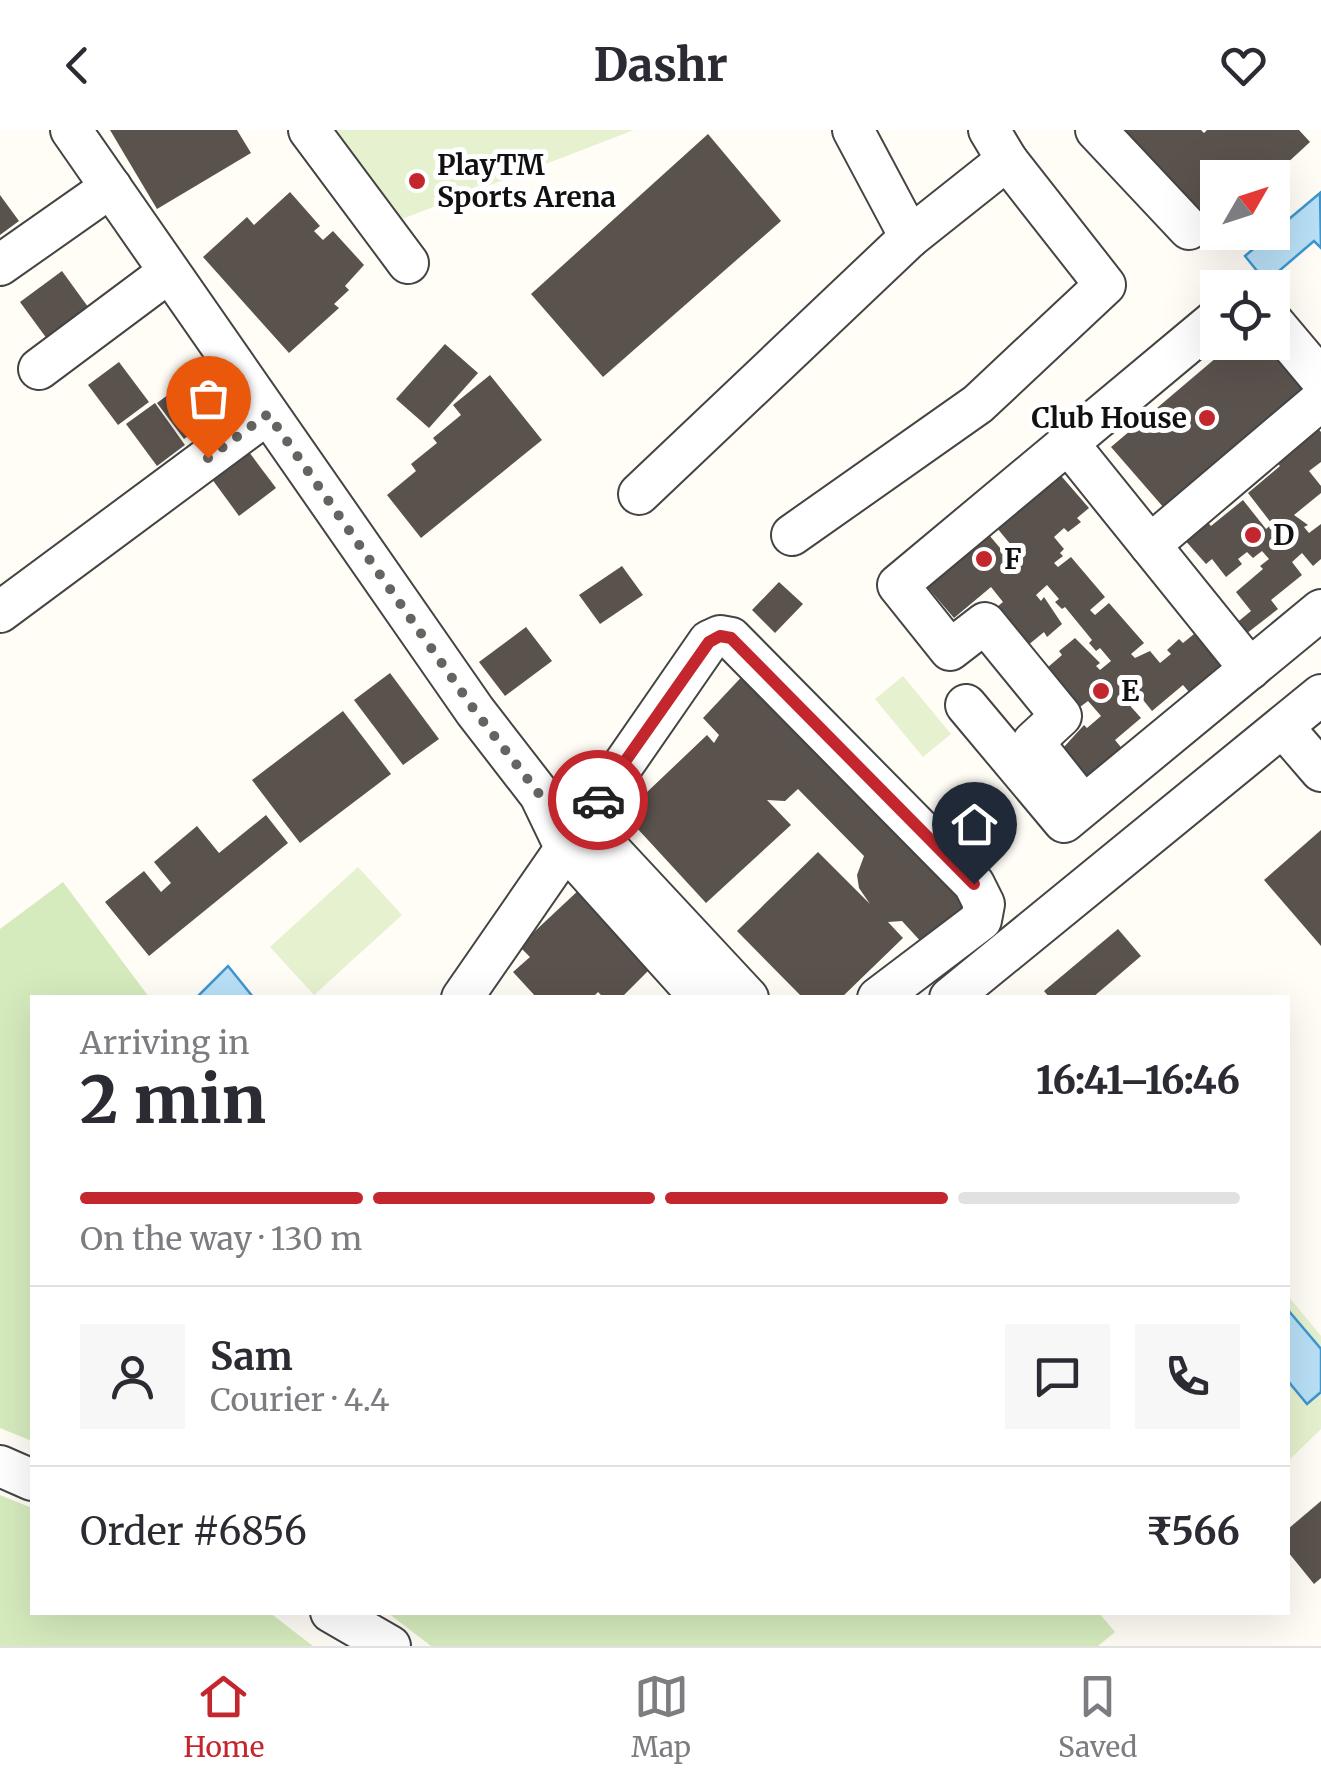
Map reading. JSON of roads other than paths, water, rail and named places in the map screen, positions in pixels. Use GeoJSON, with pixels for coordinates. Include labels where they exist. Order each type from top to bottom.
{"type":"FeatureCollection","features":[{"type":"Feature","properties":{"kind":"street"},"geometry":{"type":"LineString","coordinates":[[71,130],[475,711],[574,834],[723,993]]}},
{"type":"Feature","properties":{"kind":"street"},"geometry":{"type":"LineString","coordinates":[[310,130],[408,262]]}},
{"type":"Feature","properties":{"kind":"street"},"geometry":{"type":"LineString","coordinates":[[853,130],[910,237]]}},
{"type":"Feature","properties":{"kind":"street"},"geometry":{"type":"LineString","coordinates":[[1096,130],[1190,229]]}},
{"type":"Feature","properties":{"kind":"street"},"geometry":{"type":"LineString","coordinates":[[639,494],[910,237],[998,145],[1105,285],[978,404],[792,535]]}},
{"type":"Feature","properties":{"kind":"street"},"geometry":{"type":"LineString","coordinates":[[0,265],[111,187]]}},
{"type":"Feature","properties":{"kind":"street"},"geometry":{"type":"LineString","coordinates":[[39,369],[169,272]]}},
{"type":"Feature","properties":{"kind":"street"},"geometry":{"type":"LineString","coordinates":[[1084,806],[1033,742],[1060,716],[985,623],[950,650],[898,584],[1200,333]]}},
{"type":"Feature","properties":{"kind":"street"},"geometry":{"type":"LineString","coordinates":[[1290,342],[1321,379]]}},
{"type":"Feature","properties":{"kind":"street"},"geometry":{"type":"LineString","coordinates":[[1150,545],[1321,400]]}},
{"type":"Feature","properties":{"kind":"street"},"geometry":{"type":"LineString","coordinates":[[0,612],[268,414]]}},
{"type":"Feature","properties":{"kind":"street"},"geometry":{"type":"LineString","coordinates":[[1068,442],[1250,669]]}},
{"type":"Feature","properties":{"kind":"street"},"geometry":{"type":"LineString","coordinates":[[966,704],[1064,822],[1321,610]]}},
{"type":"Feature","properties":{"kind":"street"},"geometry":{"type":"LineString","coordinates":[[464,995],[709,642],[720,636],[731,638],[974,884],[984,904],[982,920],[882,995]]}},
{"type":"Feature","properties":{"kind":"street"},"geometry":{"type":"LineString","coordinates":[[954,995],[1321,696]]}},
{"type":"Feature","properties":{"kind":"street"},"geometry":{"type":"LineString","coordinates":[[1282,727],[1321,771]]}},
{"type":"Feature","properties":{"kind":"street"},"geometry":{"type":"LineString","coordinates":[[0,1466],[30,1479]]}},
{"type":"Feature","properties":{"kind":"street"},"geometry":{"type":"LineString","coordinates":[[335,1615],[390,1646]]}},
{"type":"Feature","properties":{"kind":"water"},"geometry":{"type":"Polygon","coordinates":[[[1320,193],[1321,248],[1314,241],[1280,270],[1256,270],[1245,256],[1252,250],[1290,250],[1290,218],[1320,193]]]}},
{"type":"Feature","properties":{"kind":"water"},"geometry":{"type":"Polygon","coordinates":[[[228,966],[251,995],[199,995],[228,966]]]}},
{"type":"Feature","properties":{"kind":"water"},"geometry":{"type":"Polygon","coordinates":[[[1290,1312],[1321,1349],[1321,1392],[1307,1404],[1290,1383],[1290,1312]]]}},
{"type":"Feature","properties":{"kind":"place","name":"PlayTM Sports Arena"},"geometry":{"type":"Point","coordinates":[417,181]}},
{"type":"Feature","properties":{"kind":"place","name":"Club House"},"geometry":{"type":"Point","coordinates":[1207,418]}},
{"type":"Feature","properties":{"kind":"place","name":"D"},"geometry":{"type":"Point","coordinates":[1253,535]}},
{"type":"Feature","properties":{"kind":"place","name":"F"},"geometry":{"type":"Point","coordinates":[984,559]}},
{"type":"Feature","properties":{"kind":"place","name":"E"},"geometry":{"type":"Point","coordinates":[1101,691]}}]}
